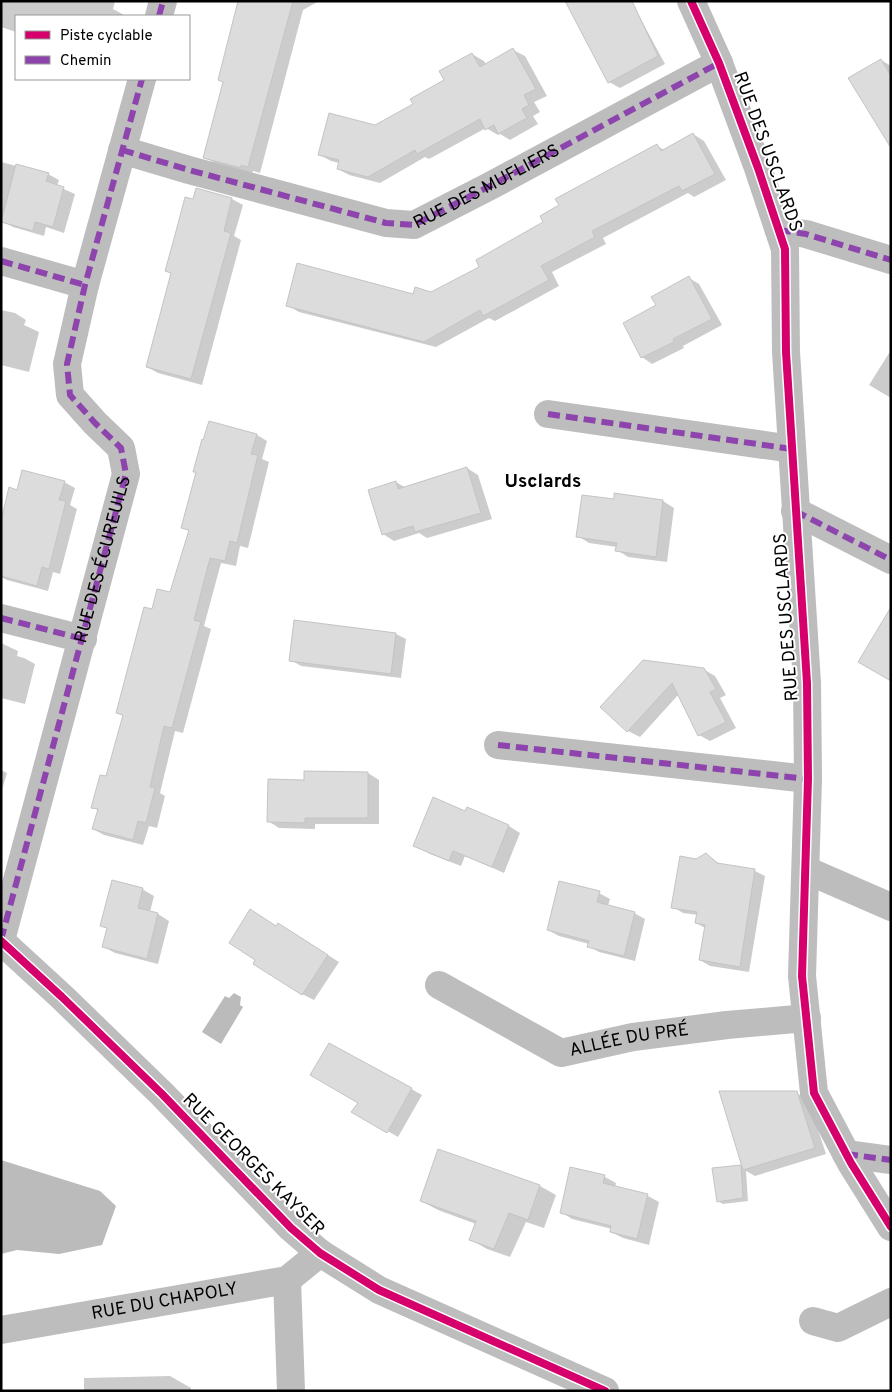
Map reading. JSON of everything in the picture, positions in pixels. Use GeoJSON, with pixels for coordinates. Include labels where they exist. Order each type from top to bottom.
{"type":"FeatureCollection","features":[{"type":"Feature","properties":{"kind":"street"},"geometry":{"type":"LineString","coordinates":[[159,15],[163,1]]}},
{"type":"Feature","properties":{"kind":"street","name":"RUE DES USCLARDS"},"geometry":{"type":"LineString","coordinates":[[692,1],[719,62],[786,249],[786,352],[807,683],[808,779],[802,976],[814,1092],[846,1154],[891,1227]]}},
{"type":"Feature","properties":{"kind":"street","name":"RUE DES MUFLIERS"},"geometry":{"type":"LineString","coordinates":[[122,150],[386,223],[414,225],[506,178],[719,62]]}},
{"type":"Feature","properties":{"kind":"street","name":"RUE DES ÉCUREUILS"},"geometry":{"type":"LineString","coordinates":[[1,941],[126,474],[121,448],[70,395],[67,364],[85,285],[142,80]]}},
{"type":"Feature","properties":{"kind":"street"},"geometry":{"type":"LineString","coordinates":[[779,230],[806,234],[891,260]]}},
{"type":"Feature","properties":{"kind":"street"},"geometry":{"type":"LineString","coordinates":[[1,261],[85,285]]}},
{"type":"Feature","properties":{"kind":"street"},"geometry":{"type":"LineString","coordinates":[[548,414],[792,449]]}},
{"type":"Feature","properties":{"kind":"street"},"geometry":{"type":"LineString","coordinates":[[795,511],[891,560]]}},
{"type":"Feature","properties":{"kind":"street"},"geometry":{"type":"LineString","coordinates":[[1,618],[83,639]]}},
{"type":"Feature","properties":{"kind":"street"},"geometry":{"type":"LineString","coordinates":[[498,745],[808,779]]}},
{"type":"Feature","properties":{"kind":"street"},"geometry":{"type":"LineString","coordinates":[[806,870],[891,907]]}},
{"type":"Feature","properties":{"kind":"street","name":"RUE GEORGES KAYSER"},"geometry":{"type":"LineString","coordinates":[[1,941],[162,1094],[291,1228],[320,1253],[379,1290],[576,1385],[606,1391]]}},
{"type":"Feature","properties":{"kind":"street","name":"ALLÉE DU PRÉ"},"geometry":{"type":"LineString","coordinates":[[439,986],[561,1053],[633,1037],[727,1025],[806,1018]]}},
{"type":"Feature","properties":{"kind":"street"},"geometry":{"type":"LineString","coordinates":[[846,1154],[891,1160]]}},
{"type":"Feature","properties":{"kind":"street","name":"RUE DU CHAPOLY"},"geometry":{"type":"LineString","coordinates":[[1,1330],[287,1280],[320,1253]]}},
{"type":"Feature","properties":{"kind":"street"},"geometry":{"type":"LineString","coordinates":[[287,1280],[291,1391]]}},
{"type":"Feature","properties":{"kind":"street"},"geometry":{"type":"LineString","coordinates":[[813,1321],[838,1328],[891,1302]]}},
{"type":"Feature","properties":{"kind":"shaded area"},"geometry":{"type":"Polygon","coordinates":[[[234,993],[241,997],[240,1005],[243,1007],[221,1044],[202,1032],[225,996],[229,998],[234,993]]]}},
{"type":"Feature","properties":{"kind":"shaded area"},"geometry":{"type":"Polygon","coordinates":[[[1,1160],[100,1191],[116,1206],[102,1245],[59,1254],[17,1250],[1,1254],[1,1160]]]}},
{"type":"Feature","properties":{"kind":"building"},"geometry":{"type":"Polygon","coordinates":[[[238,1],[293,1],[248,167],[241,165],[241,168],[203,158],[223,82],[218,80],[238,1]]]}},
{"type":"Feature","properties":{"kind":"building"},"geometry":{"type":"Polygon","coordinates":[[[565,1],[632,1],[658,56],[608,83],[565,1]]]}},
{"type":"Feature","properties":{"kind":"building"},"geometry":{"type":"Polygon","coordinates":[[[513,48],[536,89],[524,95],[529,105],[522,109],[527,118],[498,134],[494,125],[485,130],[480,119],[417,154],[415,150],[368,177],[337,169],[339,160],[318,155],[329,113],[375,125],[413,104],[410,99],[444,80],[439,71],[472,53],[480,67],[513,48]]]}},
{"type":"Feature","properties":{"kind":"building"},"geometry":{"type":"Polygon","coordinates":[[[881,59],[891,76],[891,148],[848,78],[881,59]]]}},
{"type":"Feature","properties":{"kind":"building"},"geometry":{"type":"Polygon","coordinates":[[[693,133],[715,174],[682,191],[679,186],[592,231],[595,237],[541,266],[549,280],[483,316],[480,310],[424,342],[286,306],[297,263],[413,294],[415,287],[431,292],[479,267],[476,260],[543,222],[540,216],[559,205],[555,199],[657,144],[661,151],[693,133]]]}},
{"type":"Feature","properties":{"kind":"building"},"geometry":{"type":"Polygon","coordinates":[[[16,164],[49,173],[46,181],[64,187],[53,227],[35,222],[33,231],[1,222],[16,164]]]}},
{"type":"Feature","properties":{"kind":"building"},"geometry":{"type":"Polygon","coordinates":[[[196,188],[232,198],[224,231],[231,233],[191,379],[146,367],[171,273],[165,271],[185,197],[193,199],[196,188]]]}},
{"type":"Feature","properties":{"kind":"building"},"geometry":{"type":"Polygon","coordinates":[[[689,276],[712,319],[673,339],[674,342],[641,358],[623,323],[656,305],[651,297],[689,276]]]}},
{"type":"Feature","properties":{"kind":"building"},"geometry":{"type":"Polygon","coordinates":[[[209,421],[257,434],[251,454],[258,455],[237,543],[230,541],[225,561],[210,558],[194,620],[201,622],[172,728],[164,726],[150,787],[155,788],[146,823],[138,821],[133,840],[92,829],[98,809],[91,808],[100,775],[106,776],[123,715],[116,713],[144,607],[152,609],[157,589],[170,592],[189,530],[181,528],[196,472],[193,472],[209,421]]]}},
{"type":"Feature","properties":{"kind":"building"},"geometry":{"type":"Polygon","coordinates":[[[467,467],[481,513],[415,532],[413,526],[382,535],[368,490],[396,481],[398,489],[467,467]]]}},
{"type":"Feature","properties":{"kind":"building"},"geometry":{"type":"Polygon","coordinates":[[[22,470],[65,481],[59,500],[66,501],[49,569],[42,567],[37,586],[1,576],[1,521],[9,487],[17,490],[22,470]]]}},
{"type":"Feature","properties":{"kind":"building"},"geometry":{"type":"Polygon","coordinates":[[[614,493],[663,500],[656,557],[615,551],[617,543],[576,537],[582,495],[614,499],[614,493]]]}},
{"type":"Feature","properties":{"kind":"building"},"geometry":{"type":"Polygon","coordinates":[[[891,607],[891,681],[858,662],[891,607]]]}},
{"type":"Feature","properties":{"kind":"building"},"geometry":{"type":"Polygon","coordinates":[[[294,620],[396,633],[391,674],[289,661],[294,620]]]}},
{"type":"Feature","properties":{"kind":"building"},"geometry":{"type":"Polygon","coordinates":[[[643,660],[704,668],[716,689],[710,692],[726,722],[698,736],[672,683],[627,732],[600,707],[643,660]]]}},
{"type":"Feature","properties":{"kind":"building"},"geometry":{"type":"Polygon","coordinates":[[[304,771],[368,772],[368,818],[305,818],[305,823],[267,822],[268,779],[304,780],[304,771]]]}},
{"type":"Feature","properties":{"kind":"building"},"geometry":{"type":"Polygon","coordinates":[[[433,797],[465,811],[467,807],[509,825],[492,867],[453,851],[449,861],[413,846],[433,797]]]}},
{"type":"Feature","properties":{"kind":"building"},"geometry":{"type":"Polygon","coordinates":[[[706,853],[717,863],[755,869],[740,967],[699,960],[705,925],[695,923],[697,912],[671,908],[680,856],[696,859],[706,853]]]}},
{"type":"Feature","properties":{"kind":"building"},"geometry":{"type":"Polygon","coordinates":[[[112,880],[143,888],[138,908],[158,913],[147,959],[102,947],[107,928],[100,926],[112,880]]]}},
{"type":"Feature","properties":{"kind":"building"},"geometry":{"type":"Polygon","coordinates":[[[559,881],[600,891],[597,902],[635,912],[624,956],[587,947],[589,941],[547,930],[559,881]]]}},
{"type":"Feature","properties":{"kind":"building"},"geometry":{"type":"Polygon","coordinates":[[[250,909],[276,926],[278,923],[328,955],[302,995],[253,964],[255,960],[229,943],[250,909]]]}},
{"type":"Feature","properties":{"kind":"building"},"geometry":{"type":"Polygon","coordinates":[[[329,1043],[412,1088],[387,1133],[351,1112],[358,1103],[310,1075],[329,1043]]]}},
{"type":"Feature","properties":{"kind":"building"},"geometry":{"type":"Polygon","coordinates":[[[719,1091],[797,1091],[815,1148],[743,1170],[719,1091]]]}},
{"type":"Feature","properties":{"kind":"building"},"geometry":{"type":"Polygon","coordinates":[[[438,1149],[540,1185],[528,1220],[509,1213],[494,1249],[469,1240],[476,1221],[420,1201],[438,1149]]]}},
{"type":"Feature","properties":{"kind":"building"},"geometry":{"type":"Polygon","coordinates":[[[741,1165],[743,1198],[717,1202],[712,1168],[741,1165]]]}},
{"type":"Feature","properties":{"kind":"building"},"geometry":{"type":"Polygon","coordinates":[[[570,1167],[605,1175],[603,1183],[648,1194],[637,1239],[610,1232],[611,1226],[560,1213],[570,1167]]]}},
{"type":"Feature","properties":{"kind":"marked path"},"geometry":{"type":"LineString","coordinates":[[159,15],[163,1]]}},
{"type":"Feature","properties":{"kind":"marked path"},"geometry":{"type":"LineString","coordinates":[[122,150],[386,223],[414,225],[719,63]]}},
{"type":"Feature","properties":{"kind":"marked path"},"geometry":{"type":"LineString","coordinates":[[1,940],[126,474],[121,448],[70,395],[67,364],[85,285],[142,80]]}},
{"type":"Feature","properties":{"kind":"marked path"},"geometry":{"type":"LineString","coordinates":[[779,230],[806,234],[891,260]]}},
{"type":"Feature","properties":{"kind":"marked path"},"geometry":{"type":"LineString","coordinates":[[1,261],[85,285]]}},
{"type":"Feature","properties":{"kind":"marked path"},"geometry":{"type":"LineString","coordinates":[[548,414],[792,449]]}},
{"type":"Feature","properties":{"kind":"marked path"},"geometry":{"type":"LineString","coordinates":[[795,511],[891,560]]}},
{"type":"Feature","properties":{"kind":"marked path"},"geometry":{"type":"LineString","coordinates":[[1,618],[83,639]]}},
{"type":"Feature","properties":{"kind":"marked path"},"geometry":{"type":"LineString","coordinates":[[498,745],[808,779]]}},
{"type":"Feature","properties":{"kind":"marked path"},"geometry":{"type":"LineString","coordinates":[[846,1154],[891,1160]]}},
{"type":"Feature","properties":{"kind":"cycle path"},"geometry":{"type":"LineString","coordinates":[[691,1],[719,63],[758,168],[785,249],[786,352],[807,683],[808,779],[802,976],[814,1093],[851,1163],[891,1227]]}},
{"type":"Feature","properties":{"kind":"cycle path"},"geometry":{"type":"LineString","coordinates":[[1,941],[162,1094],[291,1228],[320,1253],[379,1290],[605,1391]]}},
{"type":"Feature","properties":{"kind":"district","name":"Usclards"},"geometry":{"type":"Point","coordinates":[543,482]}}]}
